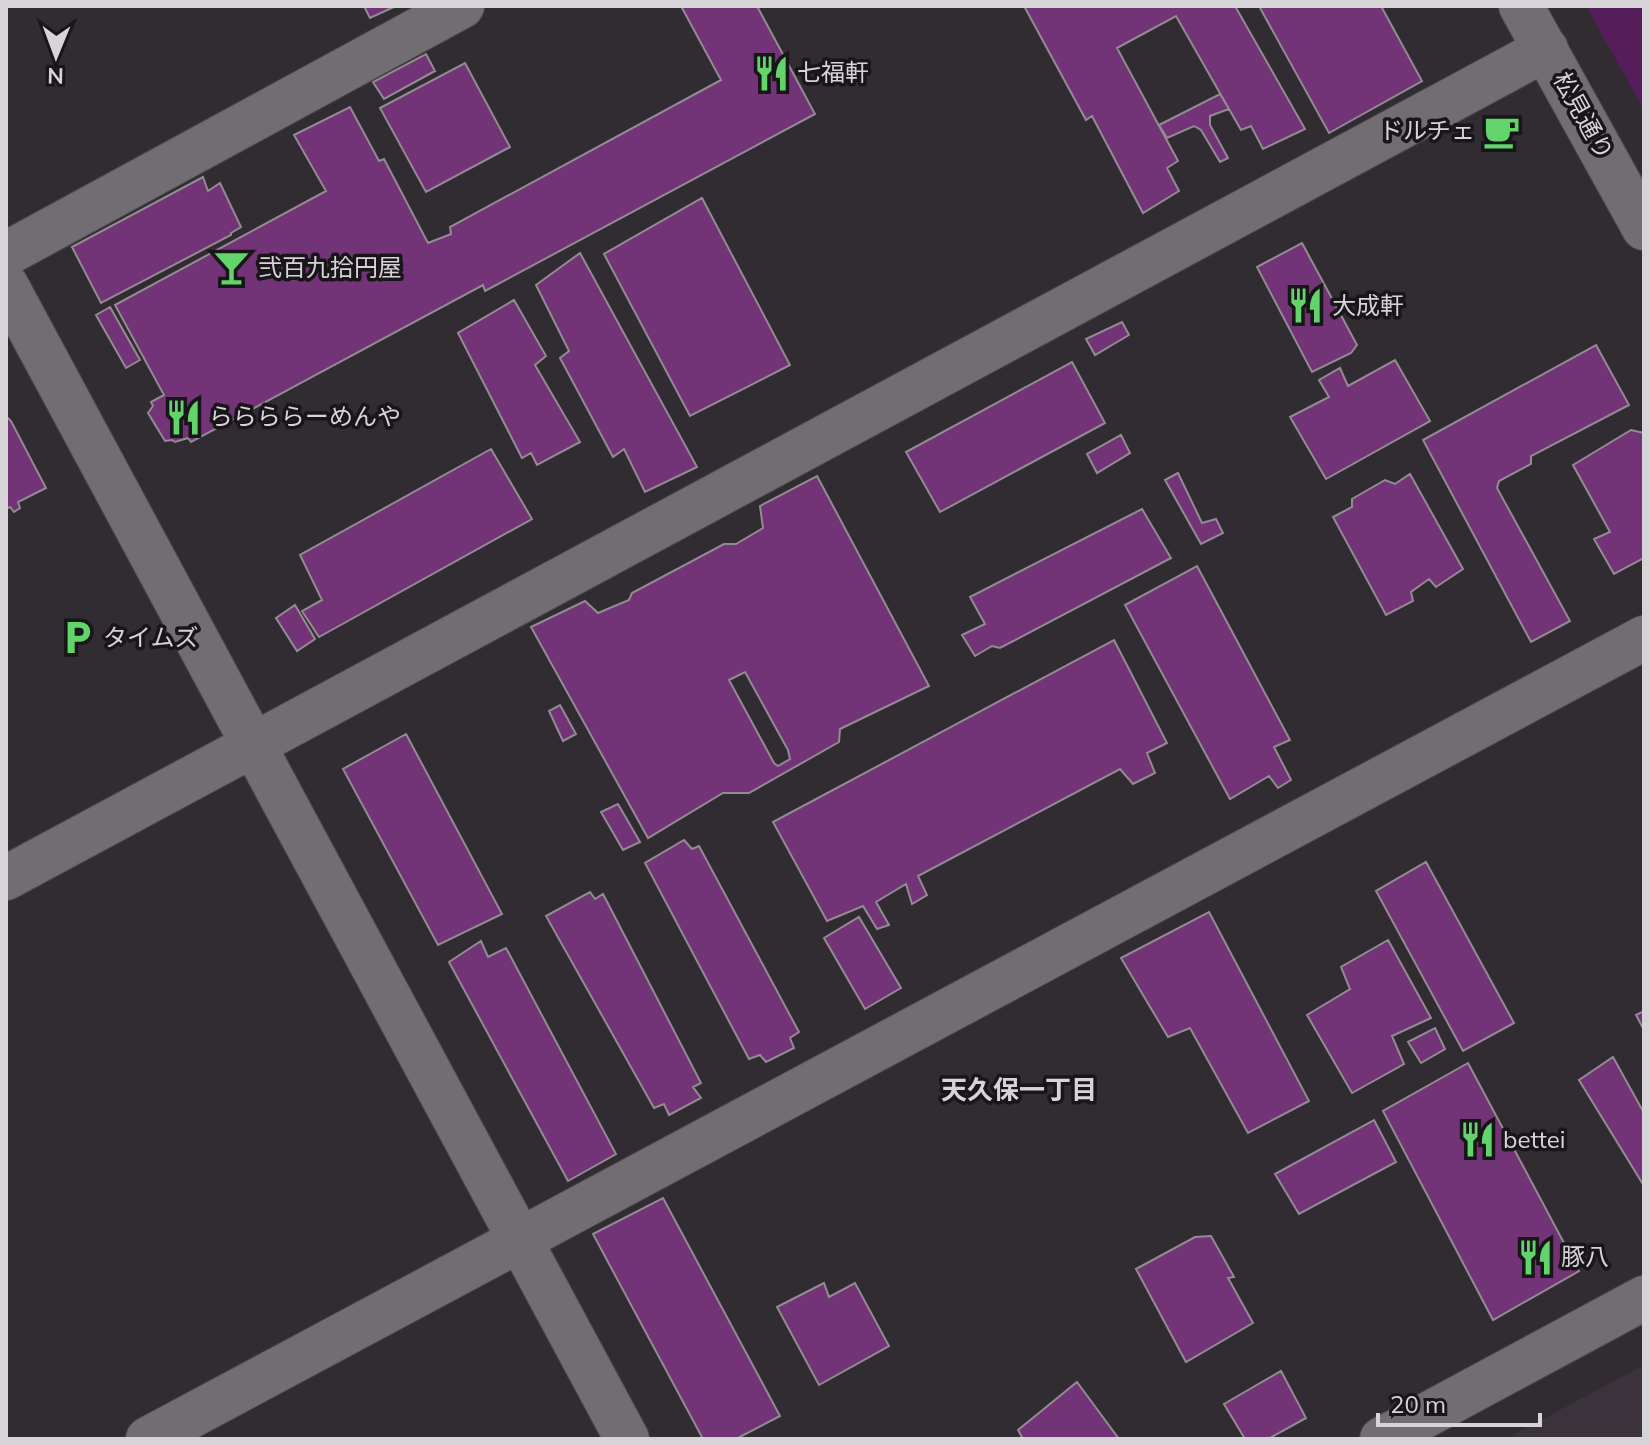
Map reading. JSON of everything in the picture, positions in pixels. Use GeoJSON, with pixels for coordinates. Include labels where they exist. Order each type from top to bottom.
{"type":"FeatureCollection","features":[{"type":"Feature","properties":{"kind":"street"},"geometry":{"type":"LineString","coordinates":[[6,254],[462,6]]}},
{"type":"Feature","properties":{"kind":"street","name":"松見通り"},"geometry":{"type":"LineString","coordinates":[[1521,6],[1644,228]]}},
{"type":"Feature","properties":{"kind":"street"},"geometry":{"type":"LineString","coordinates":[[6,878],[1546,49]]}},
{"type":"Feature","properties":{"kind":"street"},"geometry":{"type":"LineString","coordinates":[[6,285],[627,1439]]}},
{"type":"Feature","properties":{"kind":"street"},"geometry":{"type":"LineString","coordinates":[[148,1439],[1644,638]]}},
{"type":"Feature","properties":{"kind":"street"},"geometry":{"type":"LineString","coordinates":[[1382,1439],[1644,1298]]}},
{"type":"Feature","properties":{"kind":"shaded area"},"geometry":{"type":"Polygon","coordinates":[[[1586,6],[1644,6],[1644,110],[1586,6]]]}},
{"type":"Feature","properties":{"kind":"shaded area"},"geometry":{"type":"Polygon","coordinates":[[[1644,1365],[1644,1439],[1505,1439],[1644,1365]]]}},
{"type":"Feature","properties":{"kind":"building"},"geometry":{"type":"Polygon","coordinates":[[[364,6],[396,6],[370,18],[364,6]]]}},
{"type":"Feature","properties":{"kind":"building"},"geometry":{"type":"Polygon","coordinates":[[[681,6],[757,6],[815,114],[485,291],[483,285],[191,442],[188,438],[165,441],[148,413],[153,406],[151,402],[164,395],[115,305],[326,191],[294,135],[350,107],[379,161],[384,159],[428,243],[451,234],[450,227],[721,80],[681,6]]]}},
{"type":"Feature","properties":{"kind":"building"},"geometry":{"type":"Polygon","coordinates":[[[1024,6],[1235,6],[1305,129],[1263,149],[1251,126],[1241,130],[1176,16],[1117,48],[1178,161],[1167,168],[1179,191],[1143,213],[1092,116],[1086,120],[1024,6]]]}},
{"type":"Feature","properties":{"kind":"building"},"geometry":{"type":"Polygon","coordinates":[[[1259,6],[1381,6],[1422,81],[1329,133],[1259,6]]]}},
{"type":"Feature","properties":{"kind":"building"},"geometry":{"type":"Polygon","coordinates":[[[426,54],[435,71],[384,99],[373,82],[426,54]]]}},
{"type":"Feature","properties":{"kind":"building"},"geometry":{"type":"Polygon","coordinates":[[[465,63],[510,147],[426,192],[380,108],[465,63]]]}},
{"type":"Feature","properties":{"kind":"building"},"geometry":{"type":"Polygon","coordinates":[[[1220,94],[1229,109],[1210,116],[1210,125],[1228,158],[1220,162],[1201,130],[1194,126],[1167,138],[1159,125],[1220,94]]]}},
{"type":"Feature","properties":{"kind":"building"},"geometry":{"type":"Polygon","coordinates":[[[203,177],[208,191],[220,183],[241,227],[101,303],[72,247],[203,177]]]}},
{"type":"Feature","properties":{"kind":"building"},"geometry":{"type":"Polygon","coordinates":[[[702,198],[790,365],[690,416],[604,254],[702,198]]]}},
{"type":"Feature","properties":{"kind":"building","name":"大成軒"},"geometry":{"type":"Polygon","coordinates":[[[1302,243],[1357,345],[1351,353],[1312,372],[1257,267],[1302,243]]]}},
{"type":"Feature","properties":{"kind":"building"},"geometry":{"type":"Polygon","coordinates":[[[580,253],[697,467],[645,492],[624,449],[613,457],[560,358],[569,351],[536,285],[580,253]]]}},
{"type":"Feature","properties":{"kind":"building"},"geometry":{"type":"Polygon","coordinates":[[[514,300],[546,356],[535,365],[580,442],[537,465],[531,453],[522,458],[458,333],[514,300]]]}},
{"type":"Feature","properties":{"kind":"building"},"geometry":{"type":"Polygon","coordinates":[[[110,307],[140,360],[126,368],[96,315],[110,307]]]}},
{"type":"Feature","properties":{"kind":"building"},"geometry":{"type":"Polygon","coordinates":[[[1122,322],[1129,335],[1095,355],[1086,339],[1122,322]]]}},
{"type":"Feature","properties":{"kind":"building"},"geometry":{"type":"Polygon","coordinates":[[[1596,345],[1629,405],[1531,456],[1531,464],[1499,481],[1497,488],[1570,621],[1531,642],[1423,440],[1596,345]]]}},
{"type":"Feature","properties":{"kind":"building"},"geometry":{"type":"Polygon","coordinates":[[[1395,360],[1430,421],[1326,479],[1290,417],[1329,397],[1319,380],[1340,368],[1348,386],[1395,360]]]}},
{"type":"Feature","properties":{"kind":"building"},"geometry":{"type":"Polygon","coordinates":[[[1072,362],[1105,423],[940,512],[906,452],[1072,362]]]}},
{"type":"Feature","properties":{"kind":"building"},"geometry":{"type":"Polygon","coordinates":[[[6,416],[46,488],[18,502],[20,508],[14,512],[10,507],[6,509],[6,416]]]}},
{"type":"Feature","properties":{"kind":"building"},"geometry":{"type":"Polygon","coordinates":[[[1631,430],[1644,433],[1644,558],[1614,574],[1594,539],[1610,532],[1573,465],[1631,430]]]}},
{"type":"Feature","properties":{"kind":"building"},"geometry":{"type":"Polygon","coordinates":[[[1121,435],[1130,453],[1097,473],[1087,454],[1121,435]]]}},
{"type":"Feature","properties":{"kind":"building"},"geometry":{"type":"Polygon","coordinates":[[[491,449],[532,519],[319,637],[302,611],[322,600],[300,555],[491,449]]]}},
{"type":"Feature","properties":{"kind":"building"},"geometry":{"type":"Polygon","coordinates":[[[1178,473],[1202,523],[1216,519],[1223,533],[1201,544],[1165,480],[1178,473]]]}},
{"type":"Feature","properties":{"kind":"building"},"geometry":{"type":"Polygon","coordinates":[[[1410,474],[1463,569],[1436,587],[1429,579],[1411,592],[1413,601],[1386,615],[1333,517],[1352,507],[1352,499],[1385,480],[1395,484],[1410,474]]]}},
{"type":"Feature","properties":{"kind":"building"},"geometry":{"type":"Polygon","coordinates":[[[817,476],[929,686],[840,729],[839,742],[749,793],[723,793],[648,838],[531,627],[585,601],[598,613],[629,600],[632,593],[724,544],[736,544],[763,528],[760,506],[817,476]],[[745,672],[729,680],[774,763],[778,766],[790,759],[745,672]]]}},
{"type":"Feature","properties":{"kind":"building"},"geometry":{"type":"Polygon","coordinates":[[[1142,509],[1171,558],[1000,648],[992,646],[975,656],[962,635],[985,624],[970,597],[1142,509]]]}},
{"type":"Feature","properties":{"kind":"building"},"geometry":{"type":"Polygon","coordinates":[[[1197,566],[1290,740],[1274,747],[1291,780],[1278,788],[1269,776],[1230,799],[1125,605],[1197,566]]]}},
{"type":"Feature","properties":{"kind":"building"},"geometry":{"type":"Polygon","coordinates":[[[295,605],[315,639],[297,651],[276,618],[295,605]]]}},
{"type":"Feature","properties":{"kind":"building"},"geometry":{"type":"Polygon","coordinates":[[[1114,640],[1167,743],[1147,753],[1155,773],[1133,784],[1120,769],[918,876],[927,895],[912,904],[906,884],[876,902],[889,925],[877,929],[863,906],[827,921],[773,822],[1114,640]]]}},
{"type":"Feature","properties":{"kind":"building"},"geometry":{"type":"Polygon","coordinates":[[[560,705],[576,734],[563,741],[549,711],[560,705]]]}},
{"type":"Feature","properties":{"kind":"building"},"geometry":{"type":"Polygon","coordinates":[[[406,734],[502,914],[438,945],[343,769],[406,734]]]}},
{"type":"Feature","properties":{"kind":"building"},"geometry":{"type":"Polygon","coordinates":[[[618,804],[640,842],[623,850],[601,812],[618,804]]]}},
{"type":"Feature","properties":{"kind":"building"},"geometry":{"type":"Polygon","coordinates":[[[684,840],[692,849],[699,846],[799,1032],[790,1038],[794,1048],[766,1062],[760,1055],[749,1059],[645,863],[684,840]]]}},
{"type":"Feature","properties":{"kind":"building"},"geometry":{"type":"Polygon","coordinates":[[[1426,862],[1514,1023],[1463,1051],[1376,891],[1426,862]]]}},
{"type":"Feature","properties":{"kind":"building"},"geometry":{"type":"Polygon","coordinates":[[[590,892],[595,899],[603,894],[701,1083],[693,1087],[701,1098],[669,1115],[664,1104],[654,1108],[546,916],[590,892]]]}},
{"type":"Feature","properties":{"kind":"building"},"geometry":{"type":"Polygon","coordinates":[[[1209,912],[1309,1101],[1248,1133],[1190,1028],[1168,1037],[1121,958],[1209,912]]]}},
{"type":"Feature","properties":{"kind":"building"},"geometry":{"type":"Polygon","coordinates":[[[859,917],[901,988],[865,1009],[824,938],[859,917]]]}},
{"type":"Feature","properties":{"kind":"building"},"geometry":{"type":"Polygon","coordinates":[[[1388,940],[1431,1018],[1392,1036],[1404,1064],[1352,1093],[1307,1015],[1350,989],[1341,967],[1388,940]]]}},
{"type":"Feature","properties":{"kind":"building"},"geometry":{"type":"Polygon","coordinates":[[[481,941],[488,957],[506,948],[616,1154],[568,1181],[449,962],[481,941]]]}},
{"type":"Feature","properties":{"kind":"building"},"geometry":{"type":"Polygon","coordinates":[[[1644,1011],[1644,1030],[1636,1015],[1644,1011]]]}},
{"type":"Feature","properties":{"kind":"building"},"geometry":{"type":"Polygon","coordinates":[[[1435,1028],[1445,1049],[1421,1063],[1408,1042],[1435,1028]]]}},
{"type":"Feature","properties":{"kind":"building"},"geometry":{"type":"Polygon","coordinates":[[[1613,1057],[1644,1113],[1644,1186],[1579,1080],[1613,1057]]]}},
{"type":"Feature","properties":{"kind":"building"},"geometry":{"type":"Polygon","coordinates":[[[1468,1063],[1579,1271],[1493,1320],[1383,1111],[1468,1063]]]}},
{"type":"Feature","properties":{"kind":"building"},"geometry":{"type":"Polygon","coordinates":[[[1374,1120],[1396,1162],[1299,1214],[1275,1174],[1374,1120]]]}},
{"type":"Feature","properties":{"kind":"building"},"geometry":{"type":"Polygon","coordinates":[[[663,1198],[780,1416],[736,1439],[703,1439],[593,1234],[663,1198]]]}},
{"type":"Feature","properties":{"kind":"building"},"geometry":{"type":"Polygon","coordinates":[[[1211,1236],[1234,1277],[1228,1278],[1253,1323],[1186,1362],[1136,1269],[1195,1237],[1211,1236]]]}},
{"type":"Feature","properties":{"kind":"building"},"geometry":{"type":"Polygon","coordinates":[[[824,1283],[829,1297],[855,1283],[889,1346],[819,1385],[777,1307],[824,1283]]]}},
{"type":"Feature","properties":{"kind":"building"},"geometry":{"type":"Polygon","coordinates":[[[1281,1371],[1306,1418],[1268,1439],[1245,1439],[1224,1404],[1281,1371]]]}},
{"type":"Feature","properties":{"kind":"building"},"geometry":{"type":"Polygon","coordinates":[[[1077,1382],[1119,1439],[1023,1439],[1018,1430],[1077,1382]]]}},
{"type":"Feature","properties":{"kind":"place","name":"七福軒"},"geometry":{"type":"Point","coordinates":[771,73]}},
{"type":"Feature","properties":{"kind":"place","name":"ドルチェ"},"geometry":{"type":"Point","coordinates":[1501,131]}},
{"type":"Feature","properties":{"kind":"place","name":"弐百九拾円屋"},"geometry":{"type":"Point","coordinates":[232,268]}},
{"type":"Feature","properties":{"kind":"place","name":"大成軒"},"geometry":{"type":"Point","coordinates":[1306,306]}},
{"type":"Feature","properties":{"kind":"place","name":"ららららーめんや"},"geometry":{"type":"Point","coordinates":[183,417]}},
{"type":"Feature","properties":{"kind":"place","name":"タイムズ"},"geometry":{"type":"Point","coordinates":[77,638]}},
{"type":"Feature","properties":{"kind":"place","name":"bettei"},"geometry":{"type":"Point","coordinates":[1477,1140]}},
{"type":"Feature","properties":{"kind":"place","name":"豚八"},"geometry":{"type":"Point","coordinates":[1535,1257]}},
{"type":"Feature","properties":{"kind":"district","name":"天久保一丁目"},"geometry":{"type":"Point","coordinates":[1019,1090]}}]}
